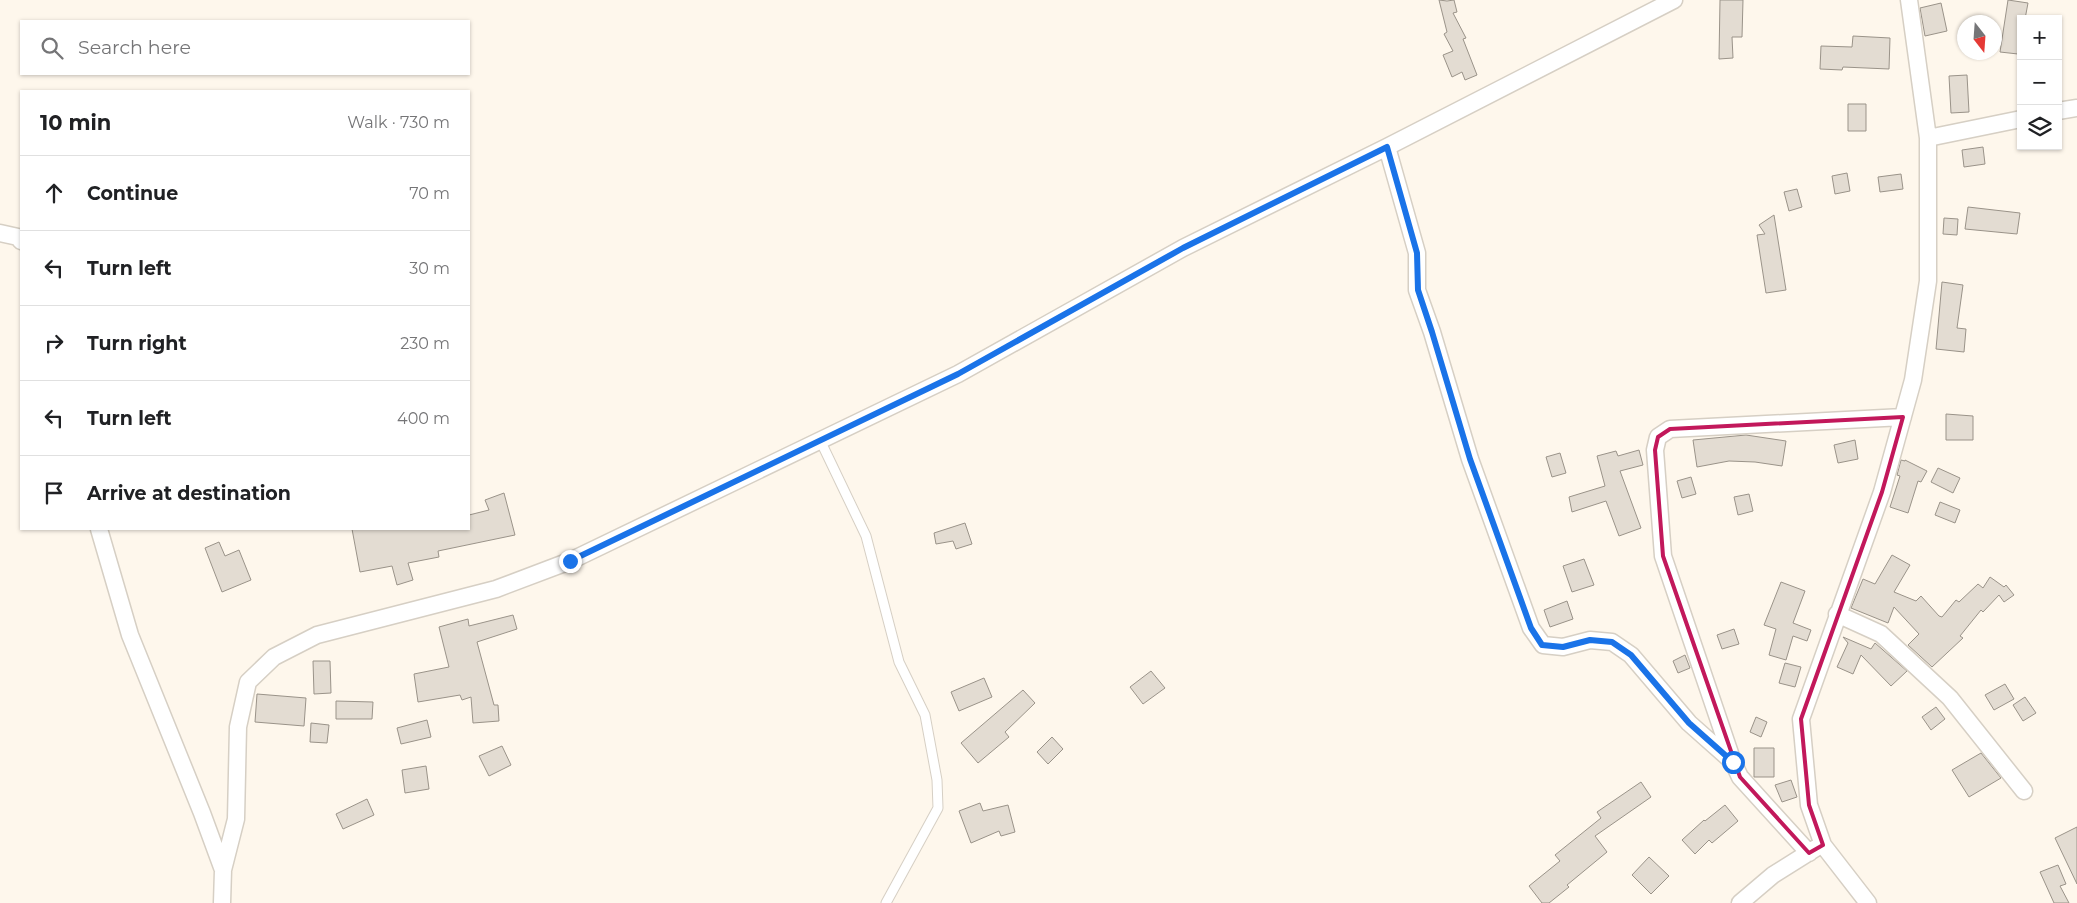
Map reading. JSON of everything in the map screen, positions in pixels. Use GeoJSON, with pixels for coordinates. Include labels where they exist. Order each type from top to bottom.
{"type":"FeatureCollection","features":[{"type":"Feature","properties":{"kind":"street"},"geometry":{"type":"LineString","coordinates":[[222,903],[223,870],[236,819],[238,727],[248,682],[274,657],[317,635],[496,589],[570,561],[958,374],[1183,248],[1387,147],[1674,0]]}},
{"type":"Feature","properties":{"kind":"street"},"geometry":{"type":"LineString","coordinates":[[1816,849],[1809,804],[1801,719],[1882,492],[1913,380],[1928,280],[1928,138],[1909,0]]}},
{"type":"Feature","properties":{"kind":"street"},"geometry":{"type":"LineString","coordinates":[[2062,110],[2077,108]]}},
{"type":"Feature","properties":{"kind":"street"},"geometry":{"type":"LineString","coordinates":[[1928,138],[2017,120]]}},
{"type":"Feature","properties":{"kind":"street"},"geometry":{"type":"LineString","coordinates":[[1387,147],[1417,253],[1418,290],[1470,459],[1531,628],[1542,645],[1563,647],[1590,640],[1612,642],[1631,655],[1689,723],[1733,762]]}},
{"type":"Feature","properties":{"kind":"street"},"geometry":{"type":"LineString","coordinates":[[0,233],[18,237],[20,240]]}},
{"type":"Feature","properties":{"kind":"street"},"geometry":{"type":"LineString","coordinates":[[1868,903],[1816,849],[1740,777],[1733,762],[1663,556],[1655,450],[1658,437],[1670,429],[1902,417]]}},
{"type":"Feature","properties":{"kind":"street"},"geometry":{"type":"LineString","coordinates":[[99,530],[130,635],[199,804],[223,870]]}},
{"type":"Feature","properties":{"kind":"street"},"geometry":{"type":"LineString","coordinates":[[1837,614],[1881,634],[1950,698],[2024,791]]}},
{"type":"Feature","properties":{"kind":"street"},"geometry":{"type":"LineString","coordinates":[[1740,903],[1773,875],[1816,849]]}},
{"type":"Feature","properties":{"kind":"lane"},"geometry":{"type":"LineString","coordinates":[[820,440],[866,536],[899,662],[925,715],[937,780],[938,808],[886,903]]}},
{"type":"Feature","properties":{"kind":"highlighted area"},"geometry":{"type":"Polygon","coordinates":[[[1903,417],[1882,492],[1801,719],[1809,805],[1823,845],[1809,853],[1740,777],[1663,556],[1655,450],[1658,437],[1670,429],[1903,417]]]}},
{"type":"Feature","properties":{"kind":"building"},"geometry":{"type":"Polygon","coordinates":[[[1439,0],[1454,0],[1457,12],[1453,13],[1466,38],[1463,39],[1477,75],[1465,80],[1462,72],[1452,77],[1443,55],[1453,51],[1444,34],[1447,32],[1439,0]]]}},
{"type":"Feature","properties":{"kind":"building"},"geometry":{"type":"Polygon","coordinates":[[[1720,0],[1743,0],[1742,37],[1732,37],[1733,58],[1719,59],[1720,0]]]}},
{"type":"Feature","properties":{"kind":"building"},"geometry":{"type":"Polygon","coordinates":[[[2008,0],[2028,3],[2026,15],[2017,15],[2017,54],[2002,52],[2002,39],[2008,0]]]}},
{"type":"Feature","properties":{"kind":"building"},"geometry":{"type":"Polygon","coordinates":[[[1941,3],[1947,31],[1925,36],[1920,8],[1941,3]]]}},
{"type":"Feature","properties":{"kind":"building"},"geometry":{"type":"Polygon","coordinates":[[[1853,36],[1890,38],[1889,69],[1843,67],[1842,70],[1820,69],[1821,46],[1852,47],[1853,36]]]}},
{"type":"Feature","properties":{"kind":"building"},"geometry":{"type":"Polygon","coordinates":[[[1967,75],[1969,112],[1951,113],[1949,76],[1967,75]]]}},
{"type":"Feature","properties":{"kind":"building"},"geometry":{"type":"Polygon","coordinates":[[[1848,104],[1866,104],[1866,131],[1848,131],[1848,104]]]}},
{"type":"Feature","properties":{"kind":"building"},"geometry":{"type":"Polygon","coordinates":[[[1983,147],[1985,164],[1964,167],[1962,150],[1983,147]]]}},
{"type":"Feature","properties":{"kind":"building"},"geometry":{"type":"Polygon","coordinates":[[[1847,173],[1850,191],[1835,194],[1832,176],[1847,173]]]}},
{"type":"Feature","properties":{"kind":"building"},"geometry":{"type":"Polygon","coordinates":[[[1901,174],[1903,189],[1880,192],[1878,177],[1901,174]]]}},
{"type":"Feature","properties":{"kind":"building"},"geometry":{"type":"Polygon","coordinates":[[[1797,189],[1802,207],[1789,211],[1784,192],[1797,189]]]}},
{"type":"Feature","properties":{"kind":"building"},"geometry":{"type":"Polygon","coordinates":[[[1968,207],[2020,213],[2017,234],[1965,229],[1968,207]]]}},
{"type":"Feature","properties":{"kind":"building"},"geometry":{"type":"Polygon","coordinates":[[[1774,215],[1786,290],[1766,293],[1757,235],[1765,234],[1759,225],[1774,215]]]}},
{"type":"Feature","properties":{"kind":"building"},"geometry":{"type":"Polygon","coordinates":[[[1944,218],[1958,219],[1957,235],[1943,234],[1944,218]]]}},
{"type":"Feature","properties":{"kind":"building"},"geometry":{"type":"Polygon","coordinates":[[[1942,282],[1963,285],[1957,328],[1966,329],[1964,352],[1936,349],[1942,282]]]}},
{"type":"Feature","properties":{"kind":"building"},"geometry":{"type":"Polygon","coordinates":[[[1946,414],[1973,416],[1973,440],[1946,440],[1946,414]]]}},
{"type":"Feature","properties":{"kind":"building"},"geometry":{"type":"Polygon","coordinates":[[[1746,435],[1786,441],[1782,466],[1729,461],[1697,467],[1693,440],[1746,435]]]}},
{"type":"Feature","properties":{"kind":"building"},"geometry":{"type":"Polygon","coordinates":[[[1855,440],[1858,459],[1838,463],[1834,445],[1855,440]]]}},
{"type":"Feature","properties":{"kind":"building"},"geometry":{"type":"Polygon","coordinates":[[[1639,450],[1643,465],[1620,471],[1641,528],[1619,536],[1606,501],[1572,512],[1569,497],[1605,486],[1597,456],[1616,451],[1618,456],[1639,450]]]}},
{"type":"Feature","properties":{"kind":"building"},"geometry":{"type":"Polygon","coordinates":[[[1560,453],[1566,473],[1552,477],[1546,457],[1560,453]]]}},
{"type":"Feature","properties":{"kind":"building"},"geometry":{"type":"Polygon","coordinates":[[[1901,460],[1905,460],[1927,471],[1921,482],[1918,481],[1908,513],[1890,507],[1900,476],[1897,475],[1901,460]]]}},
{"type":"Feature","properties":{"kind":"building"},"geometry":{"type":"Polygon","coordinates":[[[1938,468],[1960,478],[1953,493],[1931,482],[1938,468]]]}},
{"type":"Feature","properties":{"kind":"building"},"geometry":{"type":"Polygon","coordinates":[[[1691,477],[1696,494],[1682,498],[1677,481],[1691,477]]]}},
{"type":"Feature","properties":{"kind":"building"},"geometry":{"type":"Polygon","coordinates":[[[504,493],[515,535],[438,551],[439,557],[408,563],[413,580],[397,585],[392,566],[360,572],[352,530],[470,530],[470,515],[489,510],[485,500],[504,493]]]}},
{"type":"Feature","properties":{"kind":"building"},"geometry":{"type":"Polygon","coordinates":[[[1749,494],[1753,511],[1738,515],[1734,497],[1749,494]]]}},
{"type":"Feature","properties":{"kind":"building"},"geometry":{"type":"Polygon","coordinates":[[[1940,502],[1960,510],[1955,523],[1935,515],[1940,502]]]}},
{"type":"Feature","properties":{"kind":"building"},"geometry":{"type":"Polygon","coordinates":[[[965,523],[972,544],[956,549],[953,541],[936,544],[934,533],[965,523]]]}},
{"type":"Feature","properties":{"kind":"building"},"geometry":{"type":"Polygon","coordinates":[[[219,542],[225,556],[239,550],[251,580],[222,592],[205,548],[219,542]]]}},
{"type":"Feature","properties":{"kind":"building"},"geometry":{"type":"Polygon","coordinates":[[[1892,555],[1910,565],[1894,592],[1916,601],[1921,596],[1942,617],[1956,600],[1959,602],[1978,584],[1983,588],[1990,577],[2004,587],[2006,585],[2014,595],[2004,602],[1999,595],[1983,612],[1981,610],[1960,636],[1963,638],[1932,667],[1908,645],[1919,634],[1894,607],[1888,623],[1851,608],[1863,579],[1875,584],[1892,555]]]}},
{"type":"Feature","properties":{"kind":"building"},"geometry":{"type":"Polygon","coordinates":[[[1584,559],[1594,585],[1572,592],[1563,566],[1584,559]]]}},
{"type":"Feature","properties":{"kind":"building"},"geometry":{"type":"Polygon","coordinates":[[[1781,582],[1805,591],[1793,623],[1811,630],[1807,641],[1793,636],[1786,660],[1769,655],[1776,629],[1764,625],[1781,582]]]}},
{"type":"Feature","properties":{"kind":"building"},"geometry":{"type":"Polygon","coordinates":[[[1567,601],[1573,619],[1550,627],[1544,610],[1567,601]]]}},
{"type":"Feature","properties":{"kind":"building"},"geometry":{"type":"Polygon","coordinates":[[[513,615],[517,629],[477,642],[494,705],[498,705],[499,721],[473,723],[471,697],[462,700],[460,695],[418,702],[414,674],[449,667],[439,627],[468,619],[469,626],[513,615]]]}},
{"type":"Feature","properties":{"kind":"building"},"geometry":{"type":"Polygon","coordinates":[[[1734,629],[1739,644],[1722,649],[1717,635],[1734,629]]]}},
{"type":"Feature","properties":{"kind":"building"},"geometry":{"type":"Polygon","coordinates":[[[1843,637],[1871,649],[1875,643],[1907,671],[1891,686],[1861,655],[1853,674],[1837,667],[1848,643],[1843,637]]]}},
{"type":"Feature","properties":{"kind":"building"},"geometry":{"type":"Polygon","coordinates":[[[1685,655],[1690,668],[1678,673],[1673,661],[1685,655]]]}},
{"type":"Feature","properties":{"kind":"building"},"geometry":{"type":"Polygon","coordinates":[[[313,661],[330,661],[331,693],[314,694],[313,661]]]}},
{"type":"Feature","properties":{"kind":"building"},"geometry":{"type":"Polygon","coordinates":[[[1785,663],[1801,667],[1795,687],[1779,683],[1785,663]]]}},
{"type":"Feature","properties":{"kind":"building"},"geometry":{"type":"Polygon","coordinates":[[[1151,671],[1165,688],[1143,704],[1130,687],[1151,671]]]}},
{"type":"Feature","properties":{"kind":"building"},"geometry":{"type":"Polygon","coordinates":[[[984,678],[992,697],[959,711],[951,692],[984,678]]]}},
{"type":"Feature","properties":{"kind":"building"},"geometry":{"type":"Polygon","coordinates":[[[2005,684],[2014,699],[1994,710],[1985,695],[2005,684]]]}},
{"type":"Feature","properties":{"kind":"building"},"geometry":{"type":"Polygon","coordinates":[[[1023,690],[1035,703],[1005,732],[1009,737],[978,763],[961,743],[1023,690]]]}},
{"type":"Feature","properties":{"kind":"building"},"geometry":{"type":"Polygon","coordinates":[[[257,694],[306,698],[304,726],[255,722],[257,694]]]}},
{"type":"Feature","properties":{"kind":"building"},"geometry":{"type":"Polygon","coordinates":[[[2025,697],[2036,713],[2023,721],[2013,705],[2025,697]]]}},
{"type":"Feature","properties":{"kind":"building"},"geometry":{"type":"Polygon","coordinates":[[[336,701],[373,702],[372,719],[336,719],[336,701]]]}},
{"type":"Feature","properties":{"kind":"building"},"geometry":{"type":"Polygon","coordinates":[[[1936,707],[1945,719],[1931,730],[1922,717],[1936,707]]]}},
{"type":"Feature","properties":{"kind":"building"},"geometry":{"type":"Polygon","coordinates":[[[1756,717],[1767,722],[1761,737],[1750,732],[1756,717]]]}},
{"type":"Feature","properties":{"kind":"building"},"geometry":{"type":"Polygon","coordinates":[[[427,720],[431,737],[401,744],[397,728],[427,720]]]}},
{"type":"Feature","properties":{"kind":"building"},"geometry":{"type":"Polygon","coordinates":[[[311,723],[329,725],[327,743],[310,742],[311,723]]]}},
{"type":"Feature","properties":{"kind":"building"},"geometry":{"type":"Polygon","coordinates":[[[1052,737],[1063,749],[1048,764],[1037,752],[1052,737]]]}},
{"type":"Feature","properties":{"kind":"building"},"geometry":{"type":"Polygon","coordinates":[[[502,746],[511,765],[489,776],[479,756],[502,746]]]}},
{"type":"Feature","properties":{"kind":"building"},"geometry":{"type":"Polygon","coordinates":[[[1754,748],[1774,748],[1774,777],[1754,777],[1754,748]]]}},
{"type":"Feature","properties":{"kind":"building"},"geometry":{"type":"Polygon","coordinates":[[[1981,753],[2001,778],[1969,797],[1952,770],[1981,753]]]}},
{"type":"Feature","properties":{"kind":"building"},"geometry":{"type":"Polygon","coordinates":[[[426,766],[429,789],[405,793],[402,770],[426,766]]]}},
{"type":"Feature","properties":{"kind":"building"},"geometry":{"type":"Polygon","coordinates":[[[1791,780],[1797,797],[1782,802],[1775,785],[1791,780]]]}},
{"type":"Feature","properties":{"kind":"building"},"geometry":{"type":"Polygon","coordinates":[[[1641,782],[1651,797],[1595,836],[1607,852],[1567,885],[1569,887],[1549,903],[1542,903],[1529,886],[1560,861],[1555,855],[1601,818],[1597,812],[1641,782]]]}},
{"type":"Feature","properties":{"kind":"building"},"geometry":{"type":"Polygon","coordinates":[[[367,799],[374,815],[343,829],[336,814],[367,799]]]}},
{"type":"Feature","properties":{"kind":"building"},"geometry":{"type":"Polygon","coordinates":[[[980,803],[983,811],[1008,805],[1015,832],[1001,836],[999,831],[971,843],[959,811],[980,803]]]}},
{"type":"Feature","properties":{"kind":"building"},"geometry":{"type":"Polygon","coordinates":[[[1725,805],[1738,821],[1712,843],[1709,840],[1695,854],[1682,840],[1704,820],[1725,805]]]}},
{"type":"Feature","properties":{"kind":"building"},"geometry":{"type":"Polygon","coordinates":[[[2077,827],[2077,884],[2055,838],[2077,827]]]}},
{"type":"Feature","properties":{"kind":"building"},"geometry":{"type":"Polygon","coordinates":[[[1649,857],[1669,876],[1651,894],[1632,875],[1649,857]]]}},
{"type":"Feature","properties":{"kind":"building"},"geometry":{"type":"Polygon","coordinates":[[[2058,865],[2066,884],[2060,886],[2069,903],[2054,903],[2040,872],[2058,865]]]}},
{"type":"Feature","properties":{"kind":"route"},"geometry":{"type":"LineString","coordinates":[[570,561],[958,374],[1183,248],[1387,147],[1417,253],[1418,290],[1470,459],[1531,628],[1542,645],[1563,647],[1590,640],[1612,642],[1631,655],[1689,723],[1733,762]]}}]}
